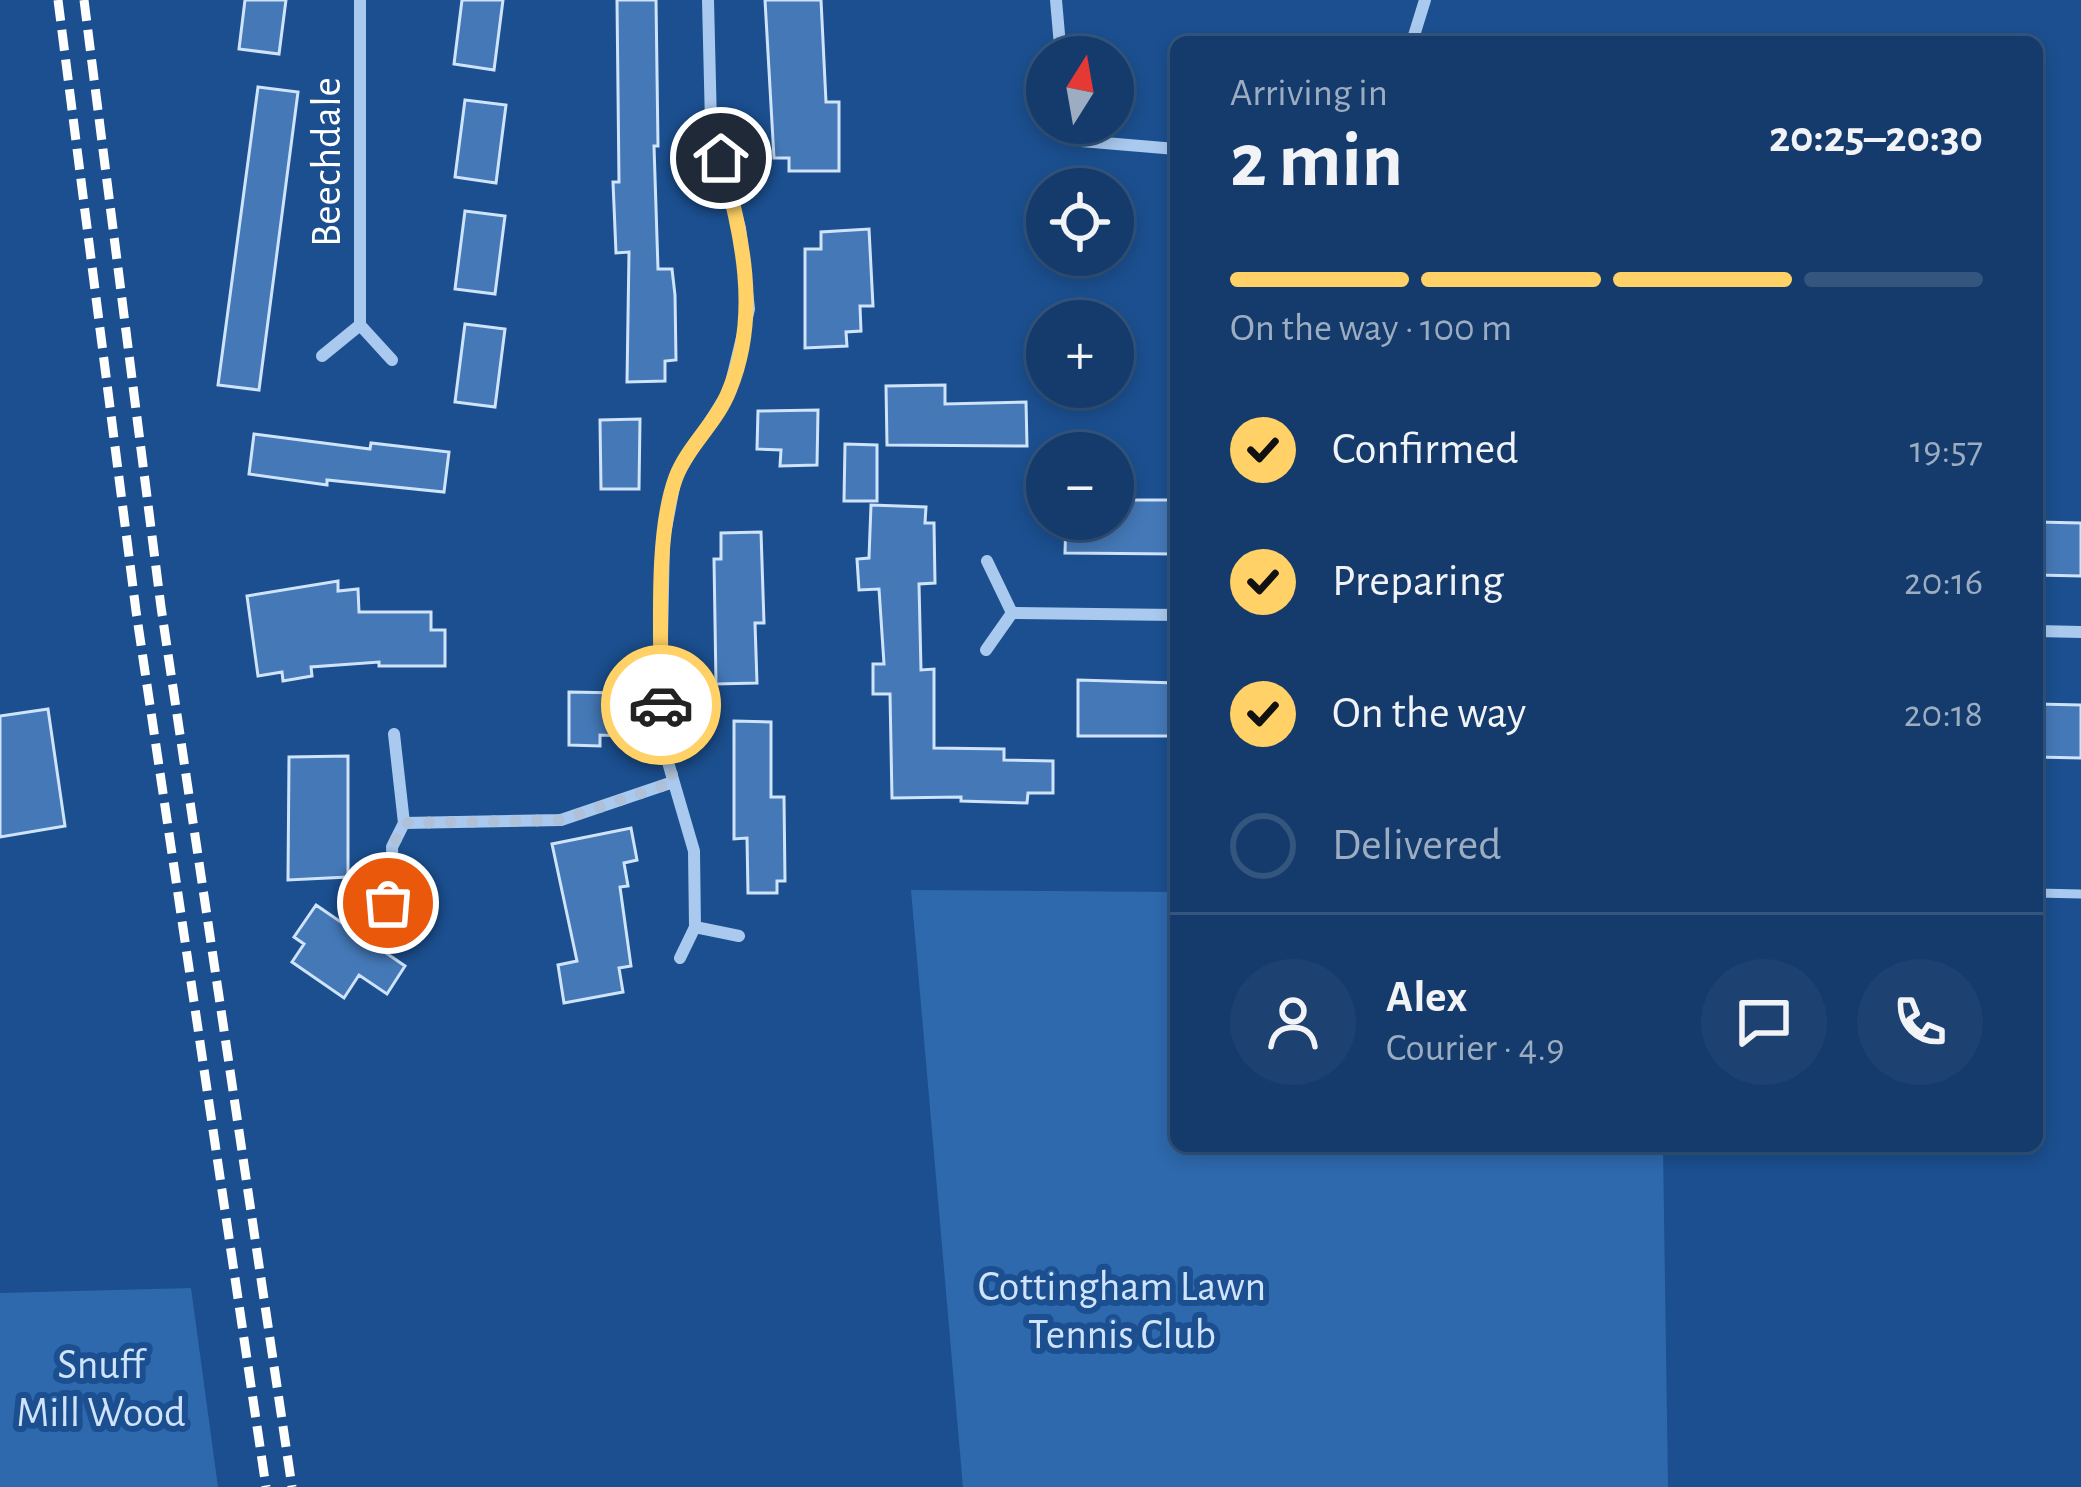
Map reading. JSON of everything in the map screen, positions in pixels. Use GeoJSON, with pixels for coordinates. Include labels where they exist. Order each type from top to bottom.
{"type":"FeatureCollection","features":[{"type":"Feature","properties":{"kind":"street","name":"Beechdale"},"geometry":{"type":"LineString","coordinates":[[359,0],[360,325]]}},
{"type":"Feature","properties":{"kind":"street"},"geometry":{"type":"LineString","coordinates":[[680,958],[695,926],[694,851],[661,735],[664,539],[676,476],[729,391],[748,309],[740,228],[711,124],[708,0]]}},
{"type":"Feature","properties":{"kind":"street"},"geometry":{"type":"LineString","coordinates":[[1056,0],[1059,36]]}},
{"type":"Feature","properties":{"kind":"street"},"geometry":{"type":"LineString","coordinates":[[1414,36],[1425,0]]}},
{"type":"Feature","properties":{"kind":"street"},"geometry":{"type":"LineString","coordinates":[[1117,144],[1170,148]]}},
{"type":"Feature","properties":{"kind":"street"},"geometry":{"type":"LineString","coordinates":[[322,356],[360,325],[392,360]]}},
{"type":"Feature","properties":{"kind":"street"},"geometry":{"type":"LineString","coordinates":[[986,561],[1012,613]]}},
{"type":"Feature","properties":{"kind":"street"},"geometry":{"type":"LineString","coordinates":[[1012,613],[1170,616]]}},
{"type":"Feature","properties":{"kind":"street"},"geometry":{"type":"LineString","coordinates":[[986,650],[1012,613]]}},
{"type":"Feature","properties":{"kind":"street"},"geometry":{"type":"LineString","coordinates":[[2043,631],[2081,632]]}},
{"type":"Feature","properties":{"kind":"street"},"geometry":{"type":"LineString","coordinates":[[388,903],[392,847],[404,823],[394,734]]}},
{"type":"Feature","properties":{"kind":"street"},"geometry":{"type":"LineString","coordinates":[[404,823],[561,820],[674,782]]}},
{"type":"Feature","properties":{"kind":"street"},"geometry":{"type":"LineString","coordinates":[[695,926],[739,936]]}},
{"type":"Feature","properties":{"kind":"lane"},"geometry":{"type":"LineString","coordinates":[[2043,893],[2081,894]]}},
{"type":"Feature","properties":{"kind":"green space","name":"Cottingham Lawn Tennis Club"},"geometry":{"type":"Polygon","coordinates":[[[911,890],[1170,892],[1170,1152],[1663,1152],[1668,1487],[963,1487],[911,890]]]}},
{"type":"Feature","properties":{"kind":"green space","name":"Snuff Mill Wood"},"geometry":{"type":"Polygon","coordinates":[[[191,1288],[218,1487],[0,1487],[0,1293],[191,1288]]]}},
{"type":"Feature","properties":{"kind":"building"},"geometry":{"type":"Polygon","coordinates":[[[245,0],[286,0],[279,54],[239,49],[245,0]]]}},
{"type":"Feature","properties":{"kind":"building"},"geometry":{"type":"Polygon","coordinates":[[[462,0],[503,0],[494,70],[454,64],[462,0]]]}},
{"type":"Feature","properties":{"kind":"building"},"geometry":{"type":"Polygon","coordinates":[[[617,0],[656,0],[658,269],[672,269],[675,295],[676,360],[665,361],[665,381],[627,382],[629,252],[616,253],[613,182],[619,182],[617,0]]]}},
{"type":"Feature","properties":{"kind":"building"},"geometry":{"type":"Polygon","coordinates":[[[765,0],[821,0],[826,102],[839,102],[839,171],[789,171],[789,158],[774,158],[765,0]]]}},
{"type":"Feature","properties":{"kind":"building"},"geometry":{"type":"Polygon","coordinates":[[[258,87],[298,92],[259,390],[218,385],[258,87]]]}},
{"type":"Feature","properties":{"kind":"building"},"geometry":{"type":"Polygon","coordinates":[[[465,100],[506,105],[496,183],[455,177],[465,100]]]}},
{"type":"Feature","properties":{"kind":"building"},"geometry":{"type":"Polygon","coordinates":[[[465,211],[505,216],[495,294],[455,289],[465,211]]]}},
{"type":"Feature","properties":{"kind":"building"},"geometry":{"type":"Polygon","coordinates":[[[869,229],[873,306],[860,306],[861,331],[846,332],[847,346],[805,348],[805,249],[821,249],[821,232],[869,229]]]}},
{"type":"Feature","properties":{"kind":"building"},"geometry":{"type":"Polygon","coordinates":[[[465,324],[505,329],[495,407],[455,402],[465,324]]]}},
{"type":"Feature","properties":{"kind":"building"},"geometry":{"type":"Polygon","coordinates":[[[945,385],[945,404],[1026,402],[1026,446],[887,445],[886,386],[945,385]]]}},
{"type":"Feature","properties":{"kind":"building"},"geometry":{"type":"Polygon","coordinates":[[[818,410],[817,465],[780,466],[781,450],[757,449],[758,411],[818,410]]]}},
{"type":"Feature","properties":{"kind":"building"},"geometry":{"type":"Polygon","coordinates":[[[640,419],[639,489],[601,489],[600,420],[640,419]]]}},
{"type":"Feature","properties":{"kind":"building"},"geometry":{"type":"Polygon","coordinates":[[[254,434],[370,449],[371,443],[449,452],[444,492],[327,480],[327,485],[249,474],[254,434]]]}},
{"type":"Feature","properties":{"kind":"building"},"geometry":{"type":"Polygon","coordinates":[[[845,444],[877,445],[877,501],[844,501],[845,444]]]}},
{"type":"Feature","properties":{"kind":"building"},"geometry":{"type":"Polygon","coordinates":[[[1134,500],[1170,500],[1170,554],[1065,553],[1065,540],[1134,540],[1134,500]]]}},
{"type":"Feature","properties":{"kind":"building"},"geometry":{"type":"Polygon","coordinates":[[[871,505],[926,507],[925,523],[934,523],[935,583],[919,584],[921,670],[934,669],[934,748],[1004,749],[1004,760],[1053,761],[1053,793],[1028,793],[1027,803],[892,798],[890,694],[873,694],[873,664],[884,664],[879,589],[859,590],[857,559],[869,558],[871,505]]]}},
{"type":"Feature","properties":{"kind":"building"},"geometry":{"type":"Polygon","coordinates":[[[2043,522],[2081,523],[2081,576],[2043,575],[2043,522]]]}},
{"type":"Feature","properties":{"kind":"building"},"geometry":{"type":"Polygon","coordinates":[[[761,532],[764,623],[755,623],[757,683],[716,684],[714,559],[721,559],[721,533],[761,532]]]}},
{"type":"Feature","properties":{"kind":"building"},"geometry":{"type":"Polygon","coordinates":[[[338,581],[338,591],[358,589],[359,612],[431,612],[431,630],[445,630],[445,666],[379,666],[379,662],[311,667],[312,676],[283,681],[282,672],[258,676],[247,596],[338,581]]]}},
{"type":"Feature","properties":{"kind":"building"},"geometry":{"type":"Polygon","coordinates":[[[1078,680],[1170,683],[1170,736],[1078,736],[1078,680]]]}},
{"type":"Feature","properties":{"kind":"building"},"geometry":{"type":"Polygon","coordinates":[[[569,692],[621,693],[621,736],[600,735],[600,746],[569,745],[569,692]]]}},
{"type":"Feature","properties":{"kind":"building"},"geometry":{"type":"Polygon","coordinates":[[[2043,704],[2081,705],[2081,758],[2043,757],[2043,704]]]}},
{"type":"Feature","properties":{"kind":"building"},"geometry":{"type":"Polygon","coordinates":[[[48,709],[65,826],[0,837],[0,716],[48,709]]]}},
{"type":"Feature","properties":{"kind":"building"},"geometry":{"type":"Polygon","coordinates":[[[734,721],[771,722],[771,797],[784,797],[785,881],[777,881],[777,893],[748,893],[747,838],[734,839],[734,721]]]}},
{"type":"Feature","properties":{"kind":"building"},"geometry":{"type":"Polygon","coordinates":[[[348,756],[348,877],[288,880],[289,757],[348,756]]]}},
{"type":"Feature","properties":{"kind":"building"},"geometry":{"type":"Polygon","coordinates":[[[631,828],[637,860],[624,863],[628,886],[620,887],[631,966],[619,968],[623,992],[564,1003],[558,965],[577,961],[552,844],[631,828]]]}},
{"type":"Feature","properties":{"kind":"building"},"geometry":{"type":"Polygon","coordinates":[[[316,905],[405,966],[387,994],[359,975],[344,998],[292,962],[304,944],[294,937],[316,905]]]}},
{"type":"Feature","properties":{"kind":"railway"},"geometry":{"type":"LineString","coordinates":[[58,0],[136,611],[266,1487]]}},
{"type":"Feature","properties":{"kind":"railway"},"geometry":{"type":"LineString","coordinates":[[84,0],[161,607],[292,1487]]}},
{"type":"Feature","properties":{"kind":"way so far"},"geometry":{"type":"LineString","coordinates":[[388,903],[392,847],[404,823],[561,820],[674,782],[661,735],[661,705]]}},
{"type":"Feature","properties":{"kind":"route"},"geometry":{"type":"LineString","coordinates":[[661,705],[664,539],[676,476],[729,391],[748,309],[740,228],[721,158]]}}]}
